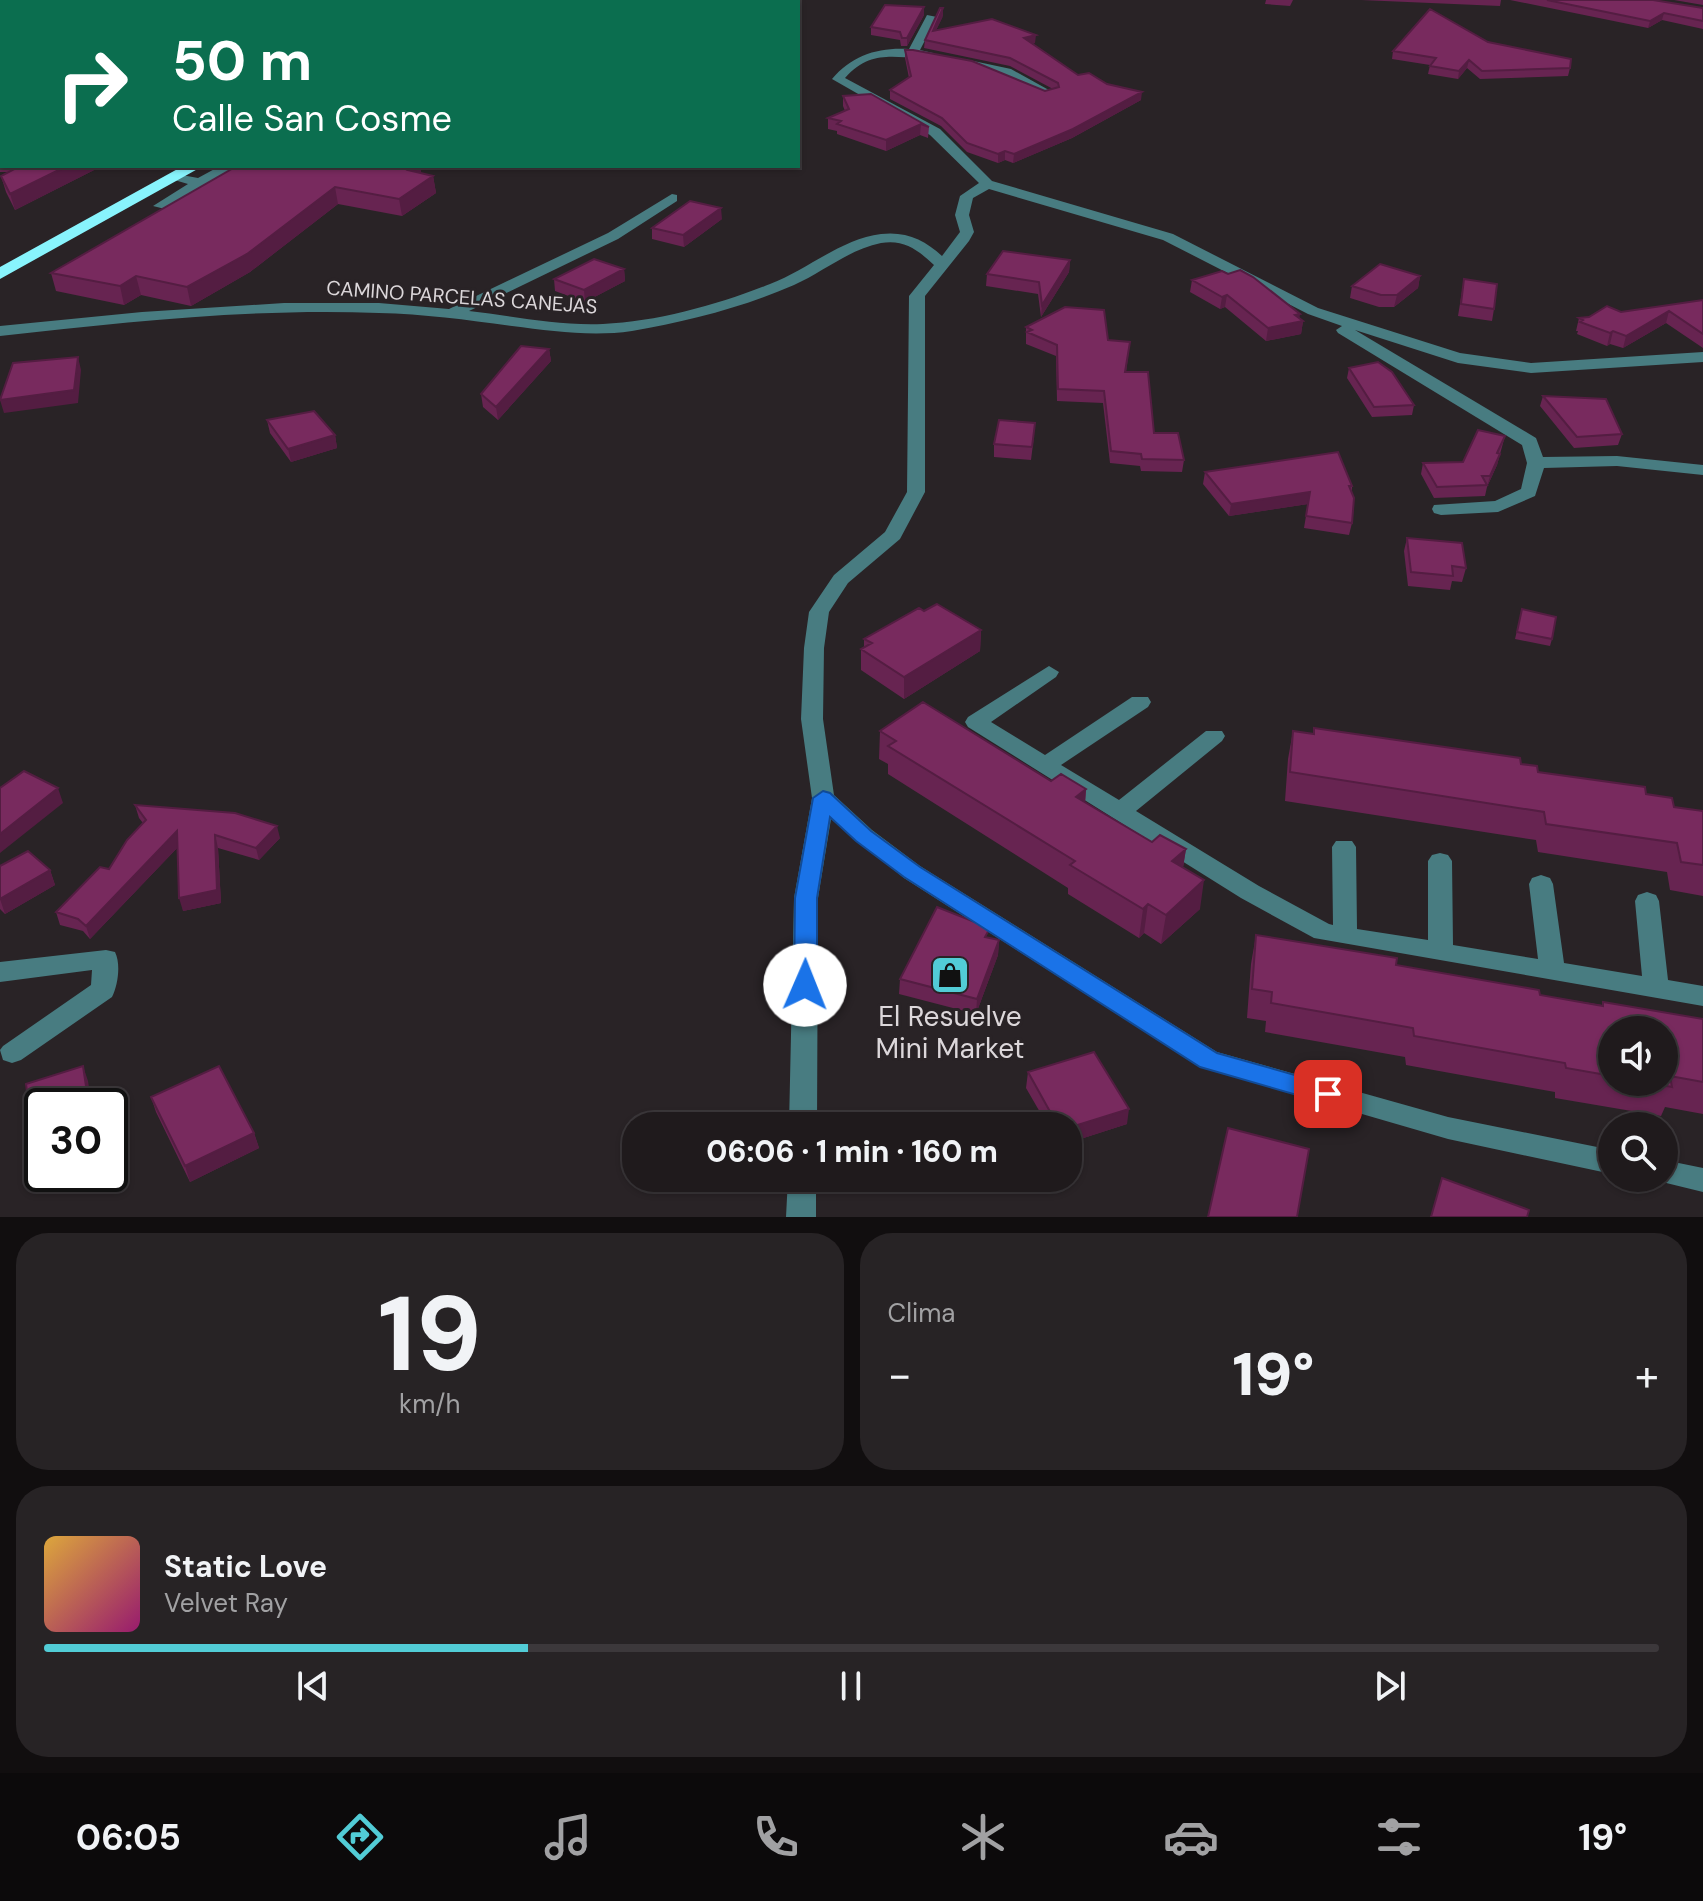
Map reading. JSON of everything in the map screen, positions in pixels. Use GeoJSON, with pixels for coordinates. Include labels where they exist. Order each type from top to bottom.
{"type":"FeatureCollection","features":[{"type":"Feature","properties":{"kind":"highway"},"geometry":{"type":"LineString","coordinates":[[0,274],[171,171]]}},
{"type":"Feature","properties":{"kind":"highway"},"geometry":{"type":"LineString","coordinates":[[0,256],[171,171],[197,175]]}},
{"type":"Feature","properties":{"kind":"street"},"geometry":{"type":"LineString","coordinates":[[913,53],[931,17]]}},
{"type":"Feature","properties":{"kind":"street"},"geometry":{"type":"LineString","coordinates":[[937,57],[896,51],[864,57],[849,64],[838,79],[935,132],[987,184],[1168,237],[1313,311],[1530,442],[1536,463],[1529,492],[1498,506],[1441,509]]}},
{"type":"Feature","properties":{"kind":"street"},"geometry":{"type":"LineString","coordinates":[[951,60],[1007,72],[1050,94]]}},
{"type":"Feature","properties":{"kind":"street"},"geometry":{"type":"LineString","coordinates":[[160,206],[197,175],[223,168]]}},
{"type":"Feature","properties":{"kind":"street"},"geometry":{"type":"LineString","coordinates":[[803,1112],[806,898],[823,798],[812,719],[814,648],[819,612],[841,579],[893,535],[916,492],[917,296],[929,274],[959,248],[967,232],[962,215],[967,196],[987,184]]}},
{"type":"Feature","properties":{"kind":"street"},"geometry":{"type":"LineString","coordinates":[[449,315],[613,236],[672,198]]}},
{"type":"Feature","properties":{"kind":"street","name":"CAMINO PARCELAS CANEJAS"},"geometry":{"type":"LineString","coordinates":[[0,331],[146,314],[248,308],[383,308],[586,329],[677,318],[775,288],[863,242],[883,238],[924,243],[942,265]]}},
{"type":"Feature","properties":{"kind":"street"},"geometry":{"type":"LineString","coordinates":[[1313,311],[1458,358],[1531,368],[1703,357]]}},
{"type":"Feature","properties":{"kind":"street"},"geometry":{"type":"LineString","coordinates":[[1536,463],[1617,461],[1703,470]]}},
{"type":"Feature","properties":{"kind":"street"},"geometry":{"type":"LineString","coordinates":[[1049,672],[976,722],[1250,892],[1323,932],[1703,996]]}},
{"type":"Feature","properties":{"kind":"street"},"geometry":{"type":"LineString","coordinates":[[1045,765],[1140,702]]}},
{"type":"Feature","properties":{"kind":"street"},"geometry":{"type":"LineString","coordinates":[[1120,812],[1214,736]]}},
{"type":"Feature","properties":{"kind":"street"},"geometry":{"type":"LineString","coordinates":[[823,798],[864,836],[912,872],[1209,1060],[1448,1128],[1598,1159]]}},
{"type":"Feature","properties":{"kind":"street"},"geometry":{"type":"LineString","coordinates":[[1344,847],[1345,936]]}},
{"type":"Feature","properties":{"kind":"street"},"geometry":{"type":"LineString","coordinates":[[1440,861],[1441,952]]}},
{"type":"Feature","properties":{"kind":"street"},"geometry":{"type":"LineString","coordinates":[[1541,884],[1552,971]]}},
{"type":"Feature","properties":{"kind":"street"},"geometry":{"type":"LineString","coordinates":[[1647,901],[1656,988]]}},
{"type":"Feature","properties":{"kind":"street"},"geometry":{"type":"LineString","coordinates":[[0,972],[106,959],[103,990],[12,1053]]}},
{"type":"Feature","properties":{"kind":"street"},"geometry":{"type":"LineString","coordinates":[[801,1217],[802,1192]]}},
{"type":"Feature","properties":{"kind":"building"},"geometry":{"type":"Polygon","coordinates":[[[1547,0],[1653,0],[1703,8],[1703,21],[1664,13],[1650,21],[1547,0]]]}},
{"type":"Feature","properties":{"kind":"building"},"geometry":{"type":"Polygon","coordinates":[[[885,5],[924,7],[907,38],[902,38],[900,32],[871,27],[885,5]]]}},
{"type":"Feature","properties":{"kind":"building"},"geometry":{"type":"Polygon","coordinates":[[[940,8],[943,8],[933,31],[992,19],[1036,35],[1024,38],[1078,75],[1089,73],[1107,84],[1142,92],[1073,129],[1014,154],[1005,151],[998,154],[967,143],[942,118],[890,90],[911,76],[905,50],[972,61],[1045,91],[1059,87],[1058,83],[1010,58],[925,40],[940,8]]]}},
{"type":"Feature","properties":{"kind":"building"},"geometry":{"type":"Polygon","coordinates":[[[1430,9],[1488,42],[1571,59],[1570,68],[1482,71],[1469,60],[1459,71],[1430,66],[1436,58],[1393,51],[1430,9]]]}},
{"type":"Feature","properties":{"kind":"building"},"geometry":{"type":"Polygon","coordinates":[[[871,94],[929,127],[921,124],[886,140],[837,124],[841,121],[828,118],[849,109],[843,96],[871,94]]]}},
{"type":"Feature","properties":{"kind":"building"},"geometry":{"type":"Polygon","coordinates":[[[16,168],[63,168],[10,194],[1,176],[16,168]]]}},
{"type":"Feature","properties":{"kind":"building"},"geometry":{"type":"Polygon","coordinates":[[[234,168],[411,168],[408,170],[433,176],[399,199],[335,187],[247,254],[187,287],[136,276],[120,286],[51,273],[234,168]]]}},
{"type":"Feature","properties":{"kind":"building"},"geometry":{"type":"Polygon","coordinates":[[[690,201],[721,208],[683,235],[652,228],[690,201]]]}},
{"type":"Feature","properties":{"kind":"building"},"geometry":{"type":"Polygon","coordinates":[[[1003,251],[1070,260],[1042,305],[1039,282],[987,274],[1003,251]]]}},
{"type":"Feature","properties":{"kind":"building"},"geometry":{"type":"Polygon","coordinates":[[[594,259],[624,269],[584,290],[554,279],[594,259]]]}},
{"type":"Feature","properties":{"kind":"building"},"geometry":{"type":"Polygon","coordinates":[[[1380,264],[1420,276],[1397,295],[1381,295],[1352,286],[1380,264]]]}},
{"type":"Feature","properties":{"kind":"building"},"geometry":{"type":"Polygon","coordinates":[[[1240,270],[1300,314],[1295,315],[1303,321],[1268,328],[1227,295],[1222,297],[1192,280],[1222,271],[1228,274],[1240,270]]]}},
{"type":"Feature","properties":{"kind":"building"},"geometry":{"type":"Polygon","coordinates":[[[1464,279],[1497,284],[1494,309],[1461,304],[1464,279]]]}},
{"type":"Feature","properties":{"kind":"building"},"geometry":{"type":"Polygon","coordinates":[[[1703,300],[1703,334],[1669,311],[1626,336],[1580,322],[1583,320],[1579,318],[1589,317],[1607,306],[1621,312],[1703,300]]]}},
{"type":"Feature","properties":{"kind":"building"},"geometry":{"type":"Polygon","coordinates":[[[1065,307],[1104,310],[1108,340],[1130,342],[1125,372],[1148,372],[1154,433],[1178,433],[1184,460],[1142,459],[1141,454],[1111,451],[1104,391],[1058,389],[1057,345],[1027,332],[1032,330],[1026,327],[1065,307]]]}},
{"type":"Feature","properties":{"kind":"building"},"geometry":{"type":"Polygon","coordinates":[[[521,346],[549,349],[496,407],[481,394],[521,346]]]}},
{"type":"Feature","properties":{"kind":"building"},"geometry":{"type":"Polygon","coordinates":[[[78,357],[74,390],[0,400],[13,363],[78,357]]]}},
{"type":"Feature","properties":{"kind":"building"},"geometry":{"type":"Polygon","coordinates":[[[1378,362],[1392,372],[1414,405],[1374,407],[1349,368],[1378,362]]]}},
{"type":"Feature","properties":{"kind":"building"},"geometry":{"type":"Polygon","coordinates":[[[1543,396],[1606,399],[1622,434],[1577,437],[1543,396]]]}},
{"type":"Feature","properties":{"kind":"building"},"geometry":{"type":"Polygon","coordinates":[[[314,411],[335,435],[288,449],[267,420],[314,411]]]}},
{"type":"Feature","properties":{"kind":"building"},"geometry":{"type":"Polygon","coordinates":[[[999,420],[1035,423],[1032,447],[994,444],[999,420]]]}},
{"type":"Feature","properties":{"kind":"building"},"geometry":{"type":"Polygon","coordinates":[[[1478,430],[1505,436],[1490,476],[1482,476],[1487,485],[1437,487],[1423,463],[1463,462],[1478,430]]]}},
{"type":"Feature","properties":{"kind":"building"},"geometry":{"type":"Polygon","coordinates":[[[1338,452],[1352,486],[1349,486],[1354,498],[1352,523],[1306,516],[1310,492],[1231,504],[1205,472],[1338,452]]]}},
{"type":"Feature","properties":{"kind":"building"},"geometry":{"type":"Polygon","coordinates":[[[1407,538],[1462,543],[1466,568],[1452,566],[1453,576],[1411,572],[1407,538]]]}},
{"type":"Feature","properties":{"kind":"building"},"geometry":{"type":"Polygon","coordinates":[[[937,604],[981,630],[904,677],[861,649],[872,643],[864,639],[919,608],[924,611],[937,604]]]}},
{"type":"Feature","properties":{"kind":"building"},"geometry":{"type":"Polygon","coordinates":[[[1522,609],[1556,617],[1552,639],[1517,632],[1522,609]]]}},
{"type":"Feature","properties":{"kind":"building"},"geometry":{"type":"Polygon","coordinates":[[[923,702],[1051,781],[1061,774],[1086,789],[1076,797],[1152,842],[1160,835],[1186,849],[1172,861],[1204,880],[1166,915],[1148,904],[1143,909],[1070,865],[1075,861],[888,746],[896,741],[880,731],[923,702]]]}},
{"type":"Feature","properties":{"kind":"building"},"geometry":{"type":"Polygon","coordinates":[[[1314,728],[1520,758],[1521,764],[1537,766],[1538,772],[1645,787],[1646,794],[1672,798],[1674,807],[1703,811],[1703,865],[1681,862],[1677,843],[1546,824],[1544,812],[1290,772],[1293,731],[1314,734],[1314,728]]]}},
{"type":"Feature","properties":{"kind":"building"},"geometry":{"type":"Polygon","coordinates":[[[24,771],[58,788],[0,834],[0,788],[24,771]]]}},
{"type":"Feature","properties":{"kind":"building"},"geometry":{"type":"Polygon","coordinates":[[[135,805],[235,813],[277,826],[256,848],[215,835],[217,890],[179,898],[177,831],[86,926],[78,919],[56,912],[100,867],[109,869],[127,840],[146,820],[135,805]]]}},
{"type":"Feature","properties":{"kind":"building"},"geometry":{"type":"Polygon","coordinates":[[[28,851],[50,870],[0,899],[0,866],[28,851]]]}},
{"type":"Feature","properties":{"kind":"building","name":"El Resuelve Mini Market"},"geometry":{"type":"Polygon","coordinates":[[[937,907],[990,928],[985,937],[999,940],[977,999],[900,979],[937,907]]]}},
{"type":"Feature","properties":{"kind":"building"},"geometry":{"type":"Polygon","coordinates":[[[1256,935],[1397,958],[1396,965],[1539,990],[1540,995],[1703,1019],[1703,1082],[1678,1077],[1678,1016],[1598,1016],[1598,1074],[1566,1068],[1565,1063],[1414,1036],[1413,1028],[1271,1003],[1272,992],[1252,989],[1256,935]]]}},
{"type":"Feature","properties":{"kind":"building"},"geometry":{"type":"Polygon","coordinates":[[[1094,1052],[1129,1109],[1082,1124],[1082,1112],[1050,1112],[1028,1072],[1094,1052]]]}},
{"type":"Feature","properties":{"kind":"building"},"geometry":{"type":"Polygon","coordinates":[[[83,1066],[86,1088],[27,1088],[26,1084],[83,1066]]]}},
{"type":"Feature","properties":{"kind":"building"},"geometry":{"type":"Polygon","coordinates":[[[219,1066],[254,1133],[185,1166],[151,1097],[219,1066]]]}},
{"type":"Feature","properties":{"kind":"building"},"geometry":{"type":"Polygon","coordinates":[[[1228,1128],[1309,1149],[1297,1217],[1208,1217],[1228,1128]]]}},
{"type":"Feature","properties":{"kind":"building"},"geometry":{"type":"Polygon","coordinates":[[[1442,1178],[1529,1210],[1527,1217],[1431,1217],[1442,1178]]]}},
{"type":"Feature","properties":{"kind":"place","name":"El Resuelve Mini Market"},"geometry":{"type":"Point","coordinates":[950,975]}},
{"type":"Feature","properties":{"kind":"route"},"geometry":{"type":"LineString","coordinates":[[805,985],[806,898],[823,798],[864,836],[912,872],[1209,1060],[1328,1094]]}}]}
